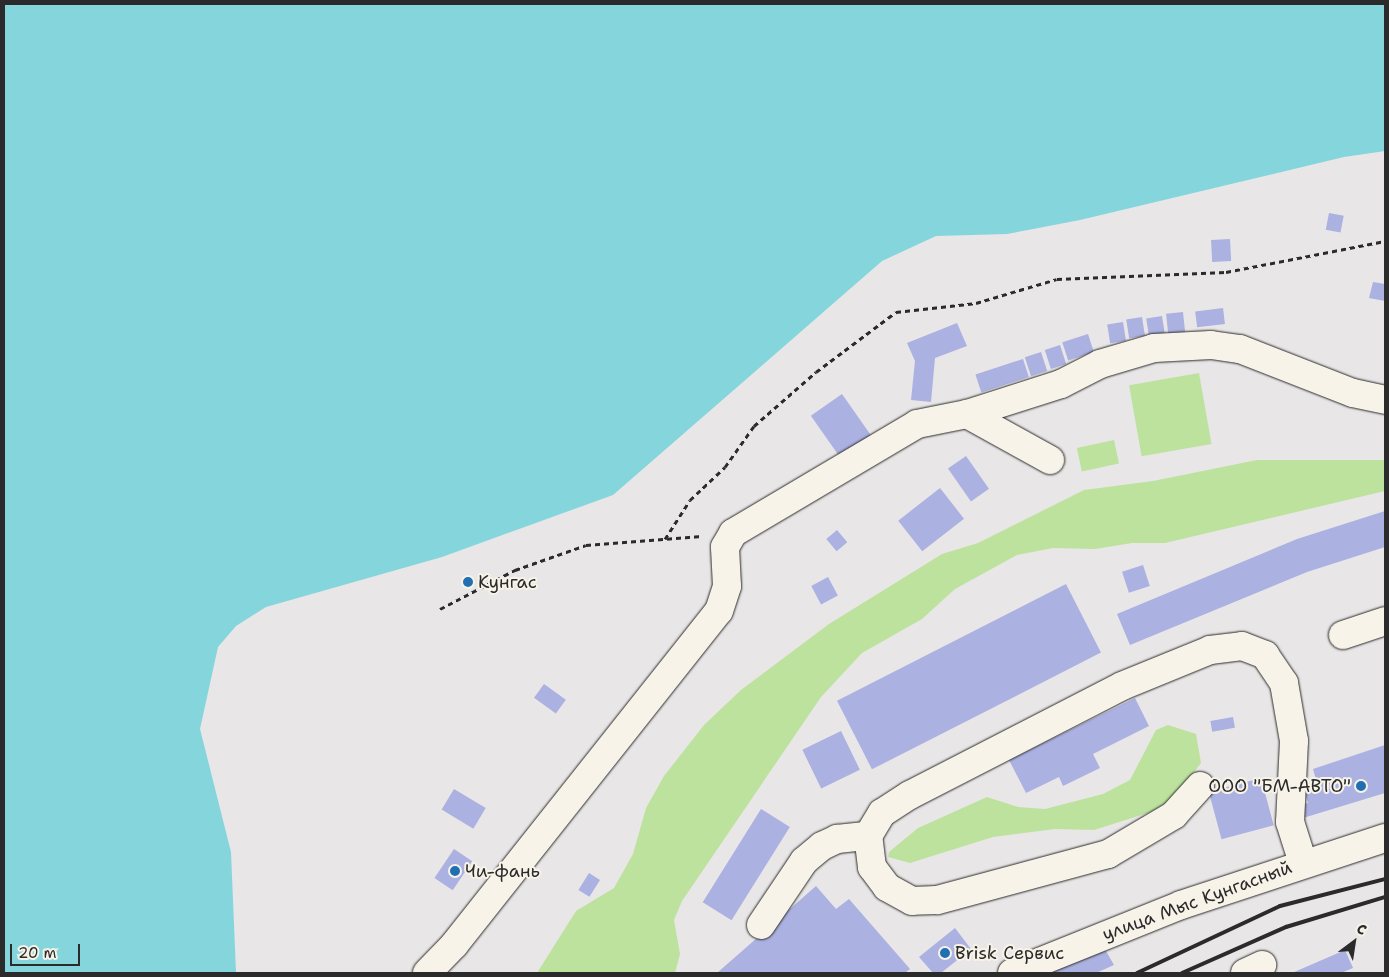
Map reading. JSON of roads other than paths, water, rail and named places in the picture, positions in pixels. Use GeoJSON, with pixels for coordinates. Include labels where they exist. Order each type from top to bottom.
{"type":"FeatureCollection","features":[{"type":"Feature","properties":{"kind":"street"},"geometry":{"type":"LineString","coordinates":[[427,973],[454,946],[719,611],[727,586],[725,547],[733,533],[917,424],[967,414],[1061,384],[1100,364],[1154,348],[1211,345],[1240,350],[1353,393],[1385,400]]}},
{"type":"Feature","properties":{"kind":"street"},"geometry":{"type":"LineString","coordinates":[[967,414],[1050,460]]}},
{"type":"Feature","properties":{"kind":"street"},"geometry":{"type":"LineString","coordinates":[[1343,635],[1385,621]]}},
{"type":"Feature","properties":{"kind":"street"},"geometry":{"type":"LineString","coordinates":[[1200,786],[1174,816],[1108,854],[937,900],[912,901],[887,888],[872,867],[868,836],[882,813],[910,795],[1113,691],[1210,650],[1242,646],[1265,655],[1284,683],[1294,742],[1290,822],[1303,863]]}},
{"type":"Feature","properties":{"kind":"street"},"geometry":{"type":"LineString","coordinates":[[761,925],[804,862],[816,851],[837,839],[868,836]]}},
{"type":"Feature","properties":{"kind":"street","name":"улица Мыс Кунгасный"},"geometry":{"type":"LineString","coordinates":[[1012,973],[1076,945],[1303,863],[1385,838]]}},
{"type":"Feature","properties":{"kind":"water"},"geometry":{"type":"Polygon","coordinates":[[[4,4],[1385,4],[1385,151],[1344,157],[1080,220],[1007,234],[936,236],[882,261],[613,495],[442,557],[266,607],[236,626],[218,647],[200,729],[231,852],[236,973],[4,973],[4,4]]]}},
{"type":"Feature","properties":{"kind":"railway"},"geometry":{"type":"LineString","coordinates":[[1137,973],[1280,906],[1385,879]]}},
{"type":"Feature","properties":{"kind":"railway"},"geometry":{"type":"LineString","coordinates":[[1182,973],[1286,927],[1385,897]]}},
{"type":"Feature","properties":{"kind":"place","name":"Кунгас"},"geometry":{"type":"Point","coordinates":[468,582]}},
{"type":"Feature","properties":{"kind":"place","name":"ООО \"БМ-АВТО\""},"geometry":{"type":"Point","coordinates":[1361,786]}},
{"type":"Feature","properties":{"kind":"place","name":"Чи-фань"},"geometry":{"type":"Point","coordinates":[455,871]}},
{"type":"Feature","properties":{"kind":"place","name":"Brisk Сервис"},"geometry":{"type":"Point","coordinates":[945,953]}}]}
